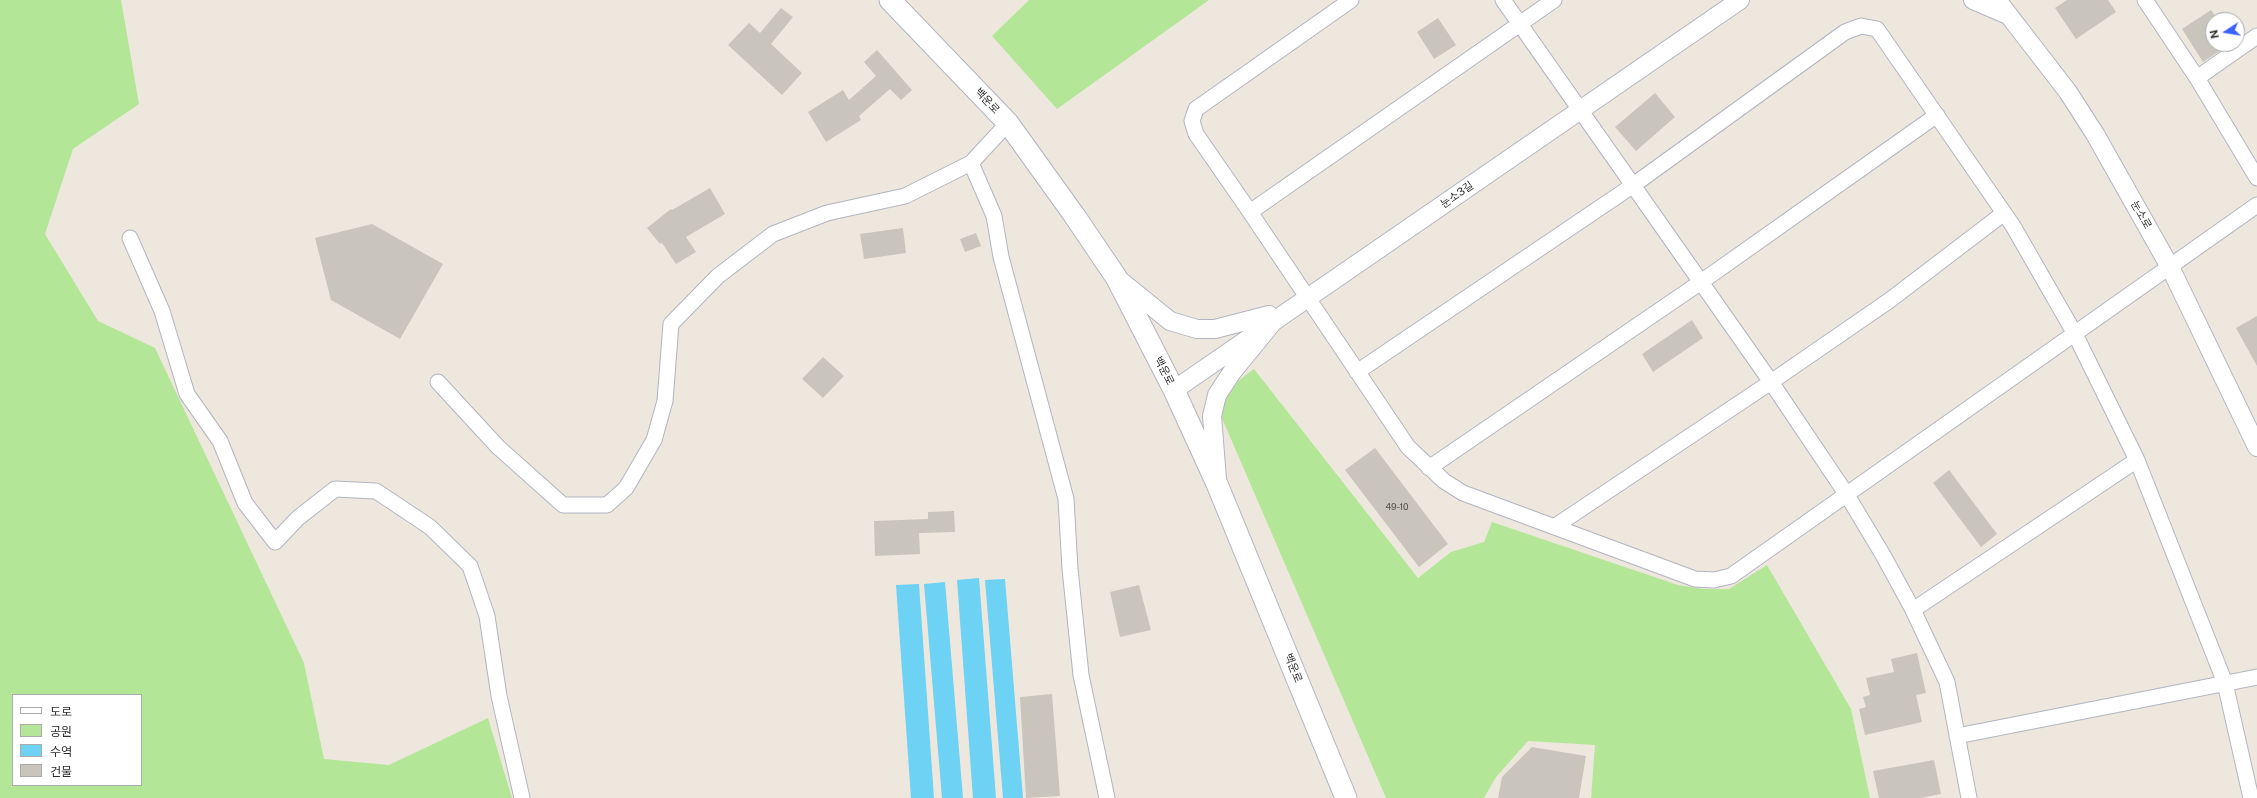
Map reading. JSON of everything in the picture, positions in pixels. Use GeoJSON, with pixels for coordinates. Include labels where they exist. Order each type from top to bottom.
{"type":"FeatureCollection","features":[{"type":"Feature","properties":{"kind":"main road","name":"백운로"},"geometry":{"type":"LineString","coordinates":[[890,0],[1008,123],[1074,215],[1116,277],[1174,390],[1217,484],[1346,798]]}},
{"type":"Feature","properties":{"kind":"street"},"geometry":{"type":"LineString","coordinates":[[1351,0],[1196,109],[1192,121],[1196,134],[1408,447],[1429,468],[1444,481],[1463,493],[1695,579],[1714,580],[1732,576],[2257,205]]}},
{"type":"Feature","properties":{"kind":"street"},"geometry":{"type":"LineString","coordinates":[[1503,0],[1519,25],[1771,382],[1848,495],[1913,610],[1947,682],[1969,798]]}},
{"type":"Feature","properties":{"kind":"street"},"geometry":{"type":"LineString","coordinates":[[1250,212],[1554,0]]}},
{"type":"Feature","properties":{"kind":"street","name":"눈소3길"},"geometry":{"type":"LineString","coordinates":[[1174,390],[1740,0]]}},
{"type":"Feature","properties":{"kind":"street"},"geometry":{"type":"LineString","coordinates":[[1973,0],[2008,8]]}},
{"type":"Feature","properties":{"kind":"street","name":"눈소로"},"geometry":{"type":"LineString","coordinates":[[1997,0],[2008,8],[2068,92],[2095,134],[2170,267],[2257,447]]}},
{"type":"Feature","properties":{"kind":"street"},"geometry":{"type":"LineString","coordinates":[[2145,0],[2197,78],[2257,178]]}},
{"type":"Feature","properties":{"kind":"street"},"geometry":{"type":"LineString","coordinates":[[1357,372],[1632,186],[1845,32],[1861,26],[1877,29],[1938,115],[2004,213],[2075,334],[2137,460],[2225,683],[2251,798]]}},
{"type":"Feature","properties":{"kind":"street"},"geometry":{"type":"LineString","coordinates":[[2197,78],[2257,36]]}},
{"type":"Feature","properties":{"kind":"street"},"geometry":{"type":"LineString","coordinates":[[1429,468],[1701,282],[1938,115]]}},
{"type":"Feature","properties":{"kind":"street"},"geometry":{"type":"LineString","coordinates":[[438,382],[498,447],[563,505],[607,505],[626,488],[654,440],[665,401],[670,324],[718,276],[773,234],[827,213],[905,196],[971,163],[1008,123]]}},
{"type":"Feature","properties":{"kind":"street"},"geometry":{"type":"LineString","coordinates":[[971,163],[994,216],[1001,257],[1066,498],[1070,569],[1082,675],[1107,798]]}},
{"type":"Feature","properties":{"kind":"street"},"geometry":{"type":"LineString","coordinates":[[1554,527],[1771,382],[1890,300],[2004,213]]}},
{"type":"Feature","properties":{"kind":"street"},"geometry":{"type":"LineString","coordinates":[[130,238],[162,312],[187,394],[220,442],[245,503],[275,542],[298,518],[335,489],[376,491],[430,527],[470,566],[487,616],[499,696],[522,798]]}},
{"type":"Feature","properties":{"kind":"street"},"geometry":{"type":"LineString","coordinates":[[1116,277],[1170,321],[1197,329],[1215,329],[1269,315],[1273,322],[1232,372],[1217,395],[1212,416],[1217,484]]}},
{"type":"Feature","properties":{"kind":"street"},"geometry":{"type":"LineString","coordinates":[[1913,610],[2137,460]]}},
{"type":"Feature","properties":{"kind":"street"},"geometry":{"type":"LineString","coordinates":[[1957,736],[2257,677]]}},
{"type":"Feature","properties":{"kind":"green space"},"geometry":{"type":"Polygon","coordinates":[[[0,0],[121,0],[139,104],[73,149],[45,234],[98,321],[155,348],[304,663],[324,759],[389,765],[488,718],[512,798],[0,798],[0,0]]]}},
{"type":"Feature","properties":{"kind":"green space"},"geometry":{"type":"Polygon","coordinates":[[[1029,0],[1209,0],[1057,109],[992,36],[1029,0]]]}},
{"type":"Feature","properties":{"kind":"green space"},"geometry":{"type":"Polygon","coordinates":[[[1254,369],[1418,578],[1451,552],[1484,542],[1492,522],[1678,585],[1704,589],[1729,589],[1767,565],[1851,709],[1870,798],[1591,798],[1595,745],[1528,741],[1496,777],[1484,798],[1386,798],[1221,416],[1228,393],[1239,380],[1254,369]]]}},
{"type":"Feature","properties":{"kind":"water"},"geometry":{"type":"Polygon","coordinates":[[[979,578],[996,798],[973,798],[957,580],[979,578]]]}},
{"type":"Feature","properties":{"kind":"water"},"geometry":{"type":"Polygon","coordinates":[[[1005,579],[1023,798],[1003,798],[985,580],[1005,579]]]}},
{"type":"Feature","properties":{"kind":"water"},"geometry":{"type":"Polygon","coordinates":[[[945,582],[963,798],[942,798],[924,584],[945,582]]]}},
{"type":"Feature","properties":{"kind":"water"},"geometry":{"type":"Polygon","coordinates":[[[919,584],[934,798],[911,798],[896,585],[919,584]]]}},
{"type":"Feature","properties":{"kind":"building"},"geometry":{"type":"Polygon","coordinates":[[[2067,0],[2108,0],[2116,12],[2076,39],[2055,8],[2067,0]]]}},
{"type":"Feature","properties":{"kind":"building"},"geometry":{"type":"Polygon","coordinates":[[[781,8],[793,17],[771,44],[802,73],[782,95],[728,45],[749,23],[760,33],[781,8]]]}},
{"type":"Feature","properties":{"kind":"building"},"geometry":{"type":"Polygon","coordinates":[[[2205,14],[2205,52],[2218,52],[2203,62],[2182,29],[2205,14]]]}},
{"type":"Feature","properties":{"kind":"building"},"geometry":{"type":"Polygon","coordinates":[[[1438,18],[1456,45],[1434,59],[1417,32],[1438,18]]]}},
{"type":"Feature","properties":{"kind":"building"},"geometry":{"type":"Polygon","coordinates":[[[877,50],[912,90],[901,100],[890,89],[859,116],[861,120],[826,142],[808,112],[843,90],[849,100],[876,76],[864,62],[877,50]]]}},
{"type":"Feature","properties":{"kind":"building"},"geometry":{"type":"Polygon","coordinates":[[[1655,93],[1675,117],[1636,151],[1615,127],[1655,93]]]}},
{"type":"Feature","properties":{"kind":"building"},"geometry":{"type":"Polygon","coordinates":[[[710,188],[725,214],[686,237],[696,252],[676,264],[662,243],[660,244],[647,228],[671,209],[672,210],[710,188]]]}},
{"type":"Feature","properties":{"kind":"building"},"geometry":{"type":"Polygon","coordinates":[[[372,224],[443,264],[400,339],[331,300],[315,238],[372,224]]]}},
{"type":"Feature","properties":{"kind":"building"},"geometry":{"type":"Polygon","coordinates":[[[903,228],[906,253],[864,259],[860,234],[903,228]]]}},
{"type":"Feature","properties":{"kind":"building"},"geometry":{"type":"Polygon","coordinates":[[[976,233],[981,246],[965,252],[960,239],[976,233]]]}},
{"type":"Feature","properties":{"kind":"building"},"geometry":{"type":"Polygon","coordinates":[[[2257,316],[2257,366],[2236,328],[2257,316]]]}},
{"type":"Feature","properties":{"kind":"building"},"geometry":{"type":"Polygon","coordinates":[[[1692,320],[1703,338],[1653,372],[1642,354],[1692,320]]]}},
{"type":"Feature","properties":{"kind":"building"},"geometry":{"type":"Polygon","coordinates":[[[823,357],[844,376],[823,398],[802,379],[823,357]]]}},
{"type":"Feature","properties":{"kind":"building"},"geometry":{"type":"Polygon","coordinates":[[[1375,448],[1448,544],[1419,567],[1345,470],[1375,448]]]}},
{"type":"Feature","properties":{"kind":"building"},"geometry":{"type":"Polygon","coordinates":[[[1949,470],[1997,534],[1981,547],[1933,483],[1949,470]]]}},
{"type":"Feature","properties":{"kind":"building"},"geometry":{"type":"Polygon","coordinates":[[[954,511],[955,532],[919,533],[920,554],[875,556],[874,521],[928,519],[928,512],[954,511]]]}},
{"type":"Feature","properties":{"kind":"building"},"geometry":{"type":"Polygon","coordinates":[[[1139,585],[1151,630],[1120,637],[1110,592],[1139,585]]]}},
{"type":"Feature","properties":{"kind":"building"},"geometry":{"type":"Polygon","coordinates":[[[1917,653],[1926,693],[1916,695],[1922,722],[1865,735],[1859,709],[1866,707],[1863,697],[1870,695],[1866,678],[1894,672],[1891,659],[1917,653]]]}},
{"type":"Feature","properties":{"kind":"building"},"geometry":{"type":"Polygon","coordinates":[[[1052,694],[1060,796],[1026,798],[1020,697],[1052,694]]]}},
{"type":"Feature","properties":{"kind":"building"},"geometry":{"type":"Polygon","coordinates":[[[1532,747],[1586,756],[1579,798],[1498,798],[1502,777],[1532,747]]]}},
{"type":"Feature","properties":{"kind":"building"},"geometry":{"type":"Polygon","coordinates":[[[1934,760],[1941,794],[1921,798],[1879,798],[1873,771],[1934,760]]]}}]}
